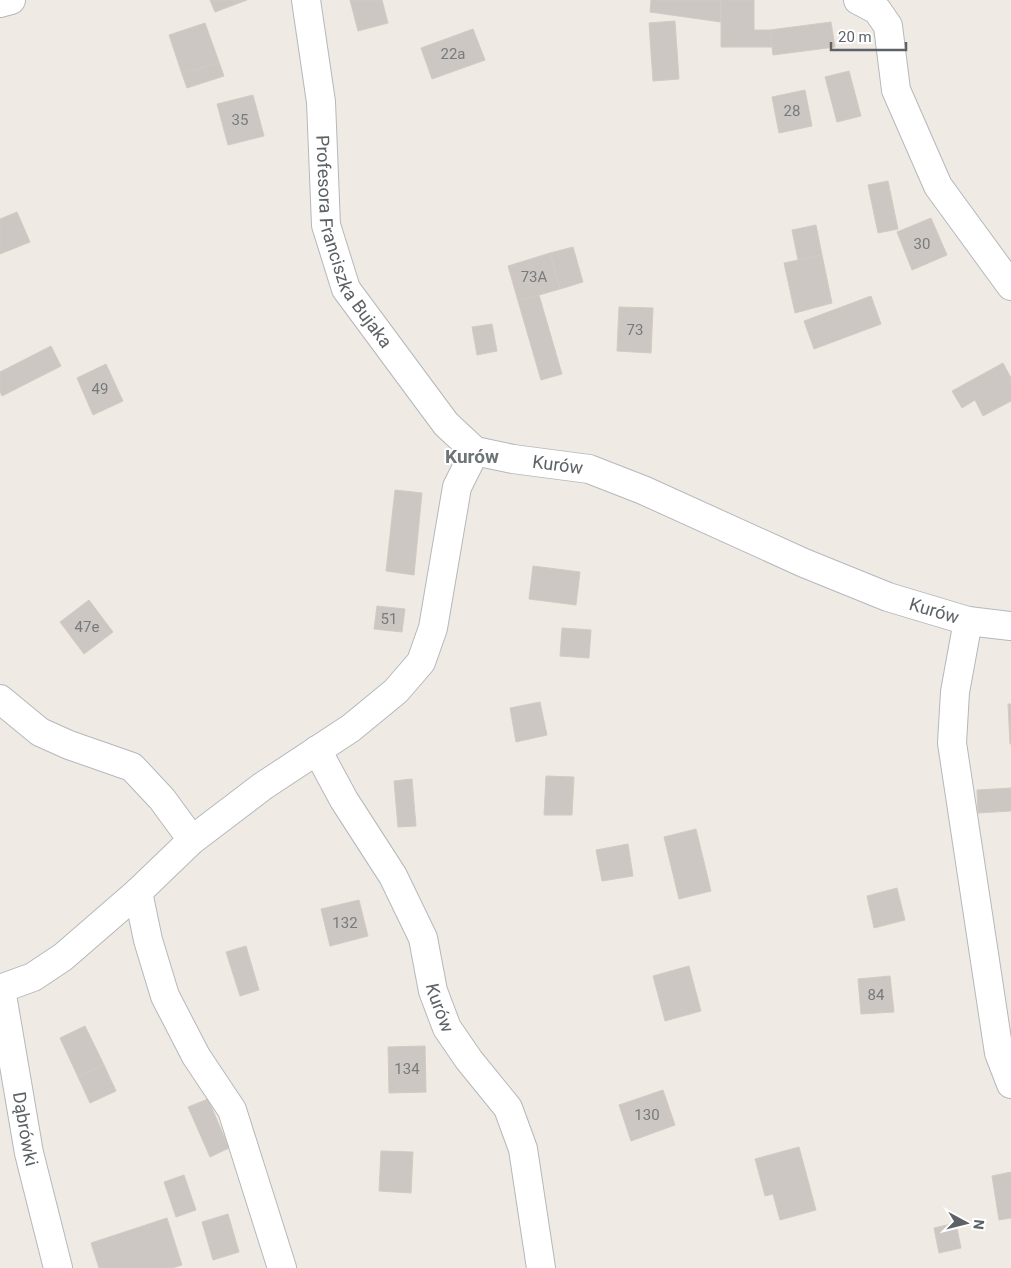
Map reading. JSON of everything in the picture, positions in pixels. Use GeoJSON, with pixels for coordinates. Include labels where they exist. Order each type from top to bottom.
{"type":"FeatureCollection","features":[{"type":"Feature","properties":{"kind":"street"},"geometry":{"type":"LineString","coordinates":[[0,4],[11,0]]}},
{"type":"Feature","properties":{"kind":"street","name":"Profesora Franciszka Bujaka"},"geometry":{"type":"LineString","coordinates":[[306,0],[321,102],[326,225],[346,289],[446,424],[474,451]]}},
{"type":"Feature","properties":{"kind":"street"},"geometry":{"type":"LineString","coordinates":[[858,0],[877,10],[888,26],[896,90],[938,186],[1011,286]]}},
{"type":"Feature","properties":{"kind":"street"},"geometry":{"type":"LineString","coordinates":[[0,989],[33,977],[63,956],[138,892],[192,840],[264,786],[351,728],[396,691],[421,662],[433,628],[457,487],[474,451]]}},
{"type":"Feature","properties":{"kind":"street","name":"Kurów"},"geometry":{"type":"LineString","coordinates":[[474,451],[513,459],[589,469],[643,490],[804,564],[888,597],[968,621],[1011,626]]}},
{"type":"Feature","properties":{"kind":"street","name":"Kurów"},"geometry":{"type":"LineString","coordinates":[[968,621],[955,692],[952,743],[999,1053],[1011,1084]]}},
{"type":"Feature","properties":{"kind":"street"},"geometry":{"type":"LineString","coordinates":[[0,698],[40,732],[69,745],[132,767],[162,799],[192,840]]}},
{"type":"Feature","properties":{"kind":"street","name":"Kurów"},"geometry":{"type":"LineString","coordinates":[[317,750],[344,800],[392,876],[424,938],[433,991],[447,1028],[469,1060],[508,1108],[524,1149],[540,1268]]}},
{"type":"Feature","properties":{"kind":"street"},"geometry":{"type":"LineString","coordinates":[[138,892],[148,940],[165,996],[196,1056],[232,1110],[282,1268]]}},
{"type":"Feature","properties":{"kind":"street","name":"Dąbrówki"},"geometry":{"type":"LineString","coordinates":[[0,989],[29,1153],[58,1268]]}},
{"type":"Feature","properties":{"kind":"building"},"geometry":{"type":"Polygon","coordinates":[[[210,0],[247,0],[215,12],[210,0]]]}},
{"type":"Feature","properties":{"kind":"building"},"geometry":{"type":"Polygon","coordinates":[[[350,0],[382,0],[388,23],[358,31],[350,0]]]}},
{"type":"Feature","properties":{"kind":"building"},"geometry":{"type":"Polygon","coordinates":[[[651,0],[721,0],[721,22],[650,12],[651,0]]]}},
{"type":"Feature","properties":{"kind":"building"},"geometry":{"type":"Polygon","coordinates":[[[721,0],[754,0],[754,30],[770,30],[772,47],[721,47],[721,0]]]}},
{"type":"Feature","properties":{"kind":"building"},"geometry":{"type":"Polygon","coordinates":[[[675,21],[679,79],[653,81],[649,23],[675,21]]]}},
{"type":"Feature","properties":{"kind":"building"},"geometry":{"type":"Polygon","coordinates":[[[831,22],[835,47],[773,55],[770,30],[831,22]]]}},
{"type":"Feature","properties":{"kind":"building"},"geometry":{"type":"Polygon","coordinates":[[[205,23],[219,62],[182,74],[169,35],[205,23]]]}},
{"type":"Feature","properties":{"kind":"building"},"geometry":{"type":"Polygon","coordinates":[[[473,29],[485,60],[432,79],[421,48],[473,29]]]}},
{"type":"Feature","properties":{"kind":"building"},"geometry":{"type":"Polygon","coordinates":[[[219,62],[224,76],[187,88],[182,74],[219,62]]]}},
{"type":"Feature","properties":{"kind":"building"},"geometry":{"type":"Polygon","coordinates":[[[849,71],[861,116],[837,122],[825,77],[849,71]]]}},
{"type":"Feature","properties":{"kind":"building"},"geometry":{"type":"Polygon","coordinates":[[[805,90],[812,126],[779,133],[772,97],[805,90]]]}},
{"type":"Feature","properties":{"kind":"building"},"geometry":{"type":"Polygon","coordinates":[[[253,95],[264,136],[228,145],[217,104],[253,95]]]}},
{"type":"Feature","properties":{"kind":"building"},"geometry":{"type":"Polygon","coordinates":[[[888,181],[898,229],[878,233],[868,185],[888,181]]]}},
{"type":"Feature","properties":{"kind":"building"},"geometry":{"type":"Polygon","coordinates":[[[17,212],[30,242],[0,254],[0,219],[17,212]]]}},
{"type":"Feature","properties":{"kind":"building"},"geometry":{"type":"Polygon","coordinates":[[[931,218],[947,255],[912,270],[897,232],[931,218]]]}},
{"type":"Feature","properties":{"kind":"building"},"geometry":{"type":"Polygon","coordinates":[[[816,225],[822,255],[798,260],[792,230],[816,225]]]}},
{"type":"Feature","properties":{"kind":"building"},"geometry":{"type":"Polygon","coordinates":[[[573,247],[583,282],[560,289],[550,253],[573,247]]]}},
{"type":"Feature","properties":{"kind":"building"},"geometry":{"type":"Polygon","coordinates":[[[550,253],[560,289],[518,301],[508,266],[550,253]]]}},
{"type":"Feature","properties":{"kind":"building"},"geometry":{"type":"Polygon","coordinates":[[[822,255],[832,303],[795,313],[784,263],[822,255]]]}},
{"type":"Feature","properties":{"kind":"building"},"geometry":{"type":"Polygon","coordinates":[[[539,295],[562,374],[541,380],[518,301],[539,295]]]}},
{"type":"Feature","properties":{"kind":"building"},"geometry":{"type":"Polygon","coordinates":[[[871,296],[881,324],[814,349],[804,321],[871,296]]]}},
{"type":"Feature","properties":{"kind":"building"},"geometry":{"type":"Polygon","coordinates":[[[619,307],[653,308],[651,353],[617,351],[619,307]]]}},
{"type":"Feature","properties":{"kind":"building"},"geometry":{"type":"Polygon","coordinates":[[[492,324],[497,351],[477,355],[472,327],[492,324]]]}},
{"type":"Feature","properties":{"kind":"building"},"geometry":{"type":"Polygon","coordinates":[[[51,346],[61,366],[2,396],[0,392],[0,372],[51,346]]]}},
{"type":"Feature","properties":{"kind":"building"},"geometry":{"type":"Polygon","coordinates":[[[1003,363],[1011,378],[1011,401],[983,416],[975,400],[962,408],[952,391],[1003,363]]]}},
{"type":"Feature","properties":{"kind":"building"},"geometry":{"type":"Polygon","coordinates":[[[106,364],[123,401],[93,415],[77,378],[106,364]]]}},
{"type":"Feature","properties":{"kind":"building"},"geometry":{"type":"Polygon","coordinates":[[[395,490],[422,493],[414,575],[386,571],[395,490]]]}},
{"type":"Feature","properties":{"kind":"building"},"geometry":{"type":"Polygon","coordinates":[[[533,566],[580,572],[576,605],[529,599],[533,566]]]}},
{"type":"Feature","properties":{"kind":"building"},"geometry":{"type":"Polygon","coordinates":[[[89,600],[113,632],[84,654],[60,622],[89,600]]]}},
{"type":"Feature","properties":{"kind":"building"},"geometry":{"type":"Polygon","coordinates":[[[377,606],[405,609],[402,632],[374,629],[377,606]]]}},
{"type":"Feature","properties":{"kind":"building"},"geometry":{"type":"Polygon","coordinates":[[[562,628],[591,630],[589,658],[560,656],[562,628]]]}},
{"type":"Feature","properties":{"kind":"building"},"geometry":{"type":"Polygon","coordinates":[[[540,702],[547,735],[516,742],[510,708],[540,702]]]}},
{"type":"Feature","properties":{"kind":"building"},"geometry":{"type":"Polygon","coordinates":[[[1008,704],[1011,704],[1011,744],[1010,744],[1008,704]]]}},
{"type":"Feature","properties":{"kind":"building"},"geometry":{"type":"Polygon","coordinates":[[[546,776],[574,777],[572,815],[544,815],[546,776]]]}},
{"type":"Feature","properties":{"kind":"building"},"geometry":{"type":"Polygon","coordinates":[[[412,779],[416,826],[398,827],[394,781],[412,779]]]}},
{"type":"Feature","properties":{"kind":"building"},"geometry":{"type":"Polygon","coordinates":[[[1011,788],[1011,811],[978,813],[977,790],[1011,788]]]}},
{"type":"Feature","properties":{"kind":"building"},"geometry":{"type":"Polygon","coordinates":[[[696,829],[711,891],[679,899],[664,837],[696,829]]]}},
{"type":"Feature","properties":{"kind":"building"},"geometry":{"type":"Polygon","coordinates":[[[628,844],[633,876],[602,881],[596,850],[628,844]]]}},
{"type":"Feature","properties":{"kind":"building"},"geometry":{"type":"Polygon","coordinates":[[[897,888],[905,920],[874,928],[867,896],[897,888]]]}},
{"type":"Feature","properties":{"kind":"building"},"geometry":{"type":"Polygon","coordinates":[[[359,900],[368,936],[330,946],[321,909],[359,900]]]}},
{"type":"Feature","properties":{"kind":"building"},"geometry":{"type":"Polygon","coordinates":[[[246,946],[259,990],[240,996],[226,952],[246,946]]]}},
{"type":"Feature","properties":{"kind":"building"},"geometry":{"type":"Polygon","coordinates":[[[689,966],[701,1011],[665,1021],[653,976],[689,966]]]}},
{"type":"Feature","properties":{"kind":"building"},"geometry":{"type":"Polygon","coordinates":[[[890,976],[894,1012],[861,1014],[858,979],[890,976]]]}},
{"type":"Feature","properties":{"kind":"building"},"geometry":{"type":"Polygon","coordinates":[[[85,1026],[104,1065],[78,1077],[60,1038],[85,1026]]]}},
{"type":"Feature","properties":{"kind":"building"},"geometry":{"type":"Polygon","coordinates":[[[425,1046],[426,1092],[389,1093],[388,1047],[425,1046]]]}},
{"type":"Feature","properties":{"kind":"building"},"geometry":{"type":"Polygon","coordinates":[[[104,1065],[116,1091],[90,1103],[78,1077],[104,1065]]]}},
{"type":"Feature","properties":{"kind":"building"},"geometry":{"type":"Polygon","coordinates":[[[663,1090],[675,1125],[631,1141],[619,1105],[663,1090]]]}},
{"type":"Feature","properties":{"kind":"building"},"geometry":{"type":"Polygon","coordinates":[[[208,1099],[229,1148],[210,1157],[188,1107],[208,1099]]]}},
{"type":"Feature","properties":{"kind":"building"},"geometry":{"type":"Polygon","coordinates":[[[799,1147],[816,1210],[780,1220],[773,1194],[765,1196],[755,1159],[799,1147]]]}},
{"type":"Feature","properties":{"kind":"building"},"geometry":{"type":"Polygon","coordinates":[[[381,1151],[413,1152],[411,1193],[379,1191],[381,1151]]]}},
{"type":"Feature","properties":{"kind":"building"},"geometry":{"type":"Polygon","coordinates":[[[1011,1172],[1011,1218],[999,1220],[992,1176],[1011,1172]]]}},
{"type":"Feature","properties":{"kind":"building"},"geometry":{"type":"Polygon","coordinates":[[[184,1175],[196,1210],[176,1217],[164,1182],[184,1175]]]}},
{"type":"Feature","properties":{"kind":"building"},"geometry":{"type":"Polygon","coordinates":[[[228,1214],[239,1252],[213,1260],[202,1222],[228,1214]]]}},
{"type":"Feature","properties":{"kind":"building"},"geometry":{"type":"Polygon","coordinates":[[[167,1218],[182,1265],[172,1268],[99,1268],[91,1243],[167,1218]]]}},
{"type":"Feature","properties":{"kind":"building"},"geometry":{"type":"Polygon","coordinates":[[[956,1223],[961,1248],[939,1253],[934,1228],[956,1223]]]}},
{"type":"Feature","properties":{"kind":"district","name":"Kurów"},"geometry":{"type":"Point","coordinates":[472,456]}}]}
